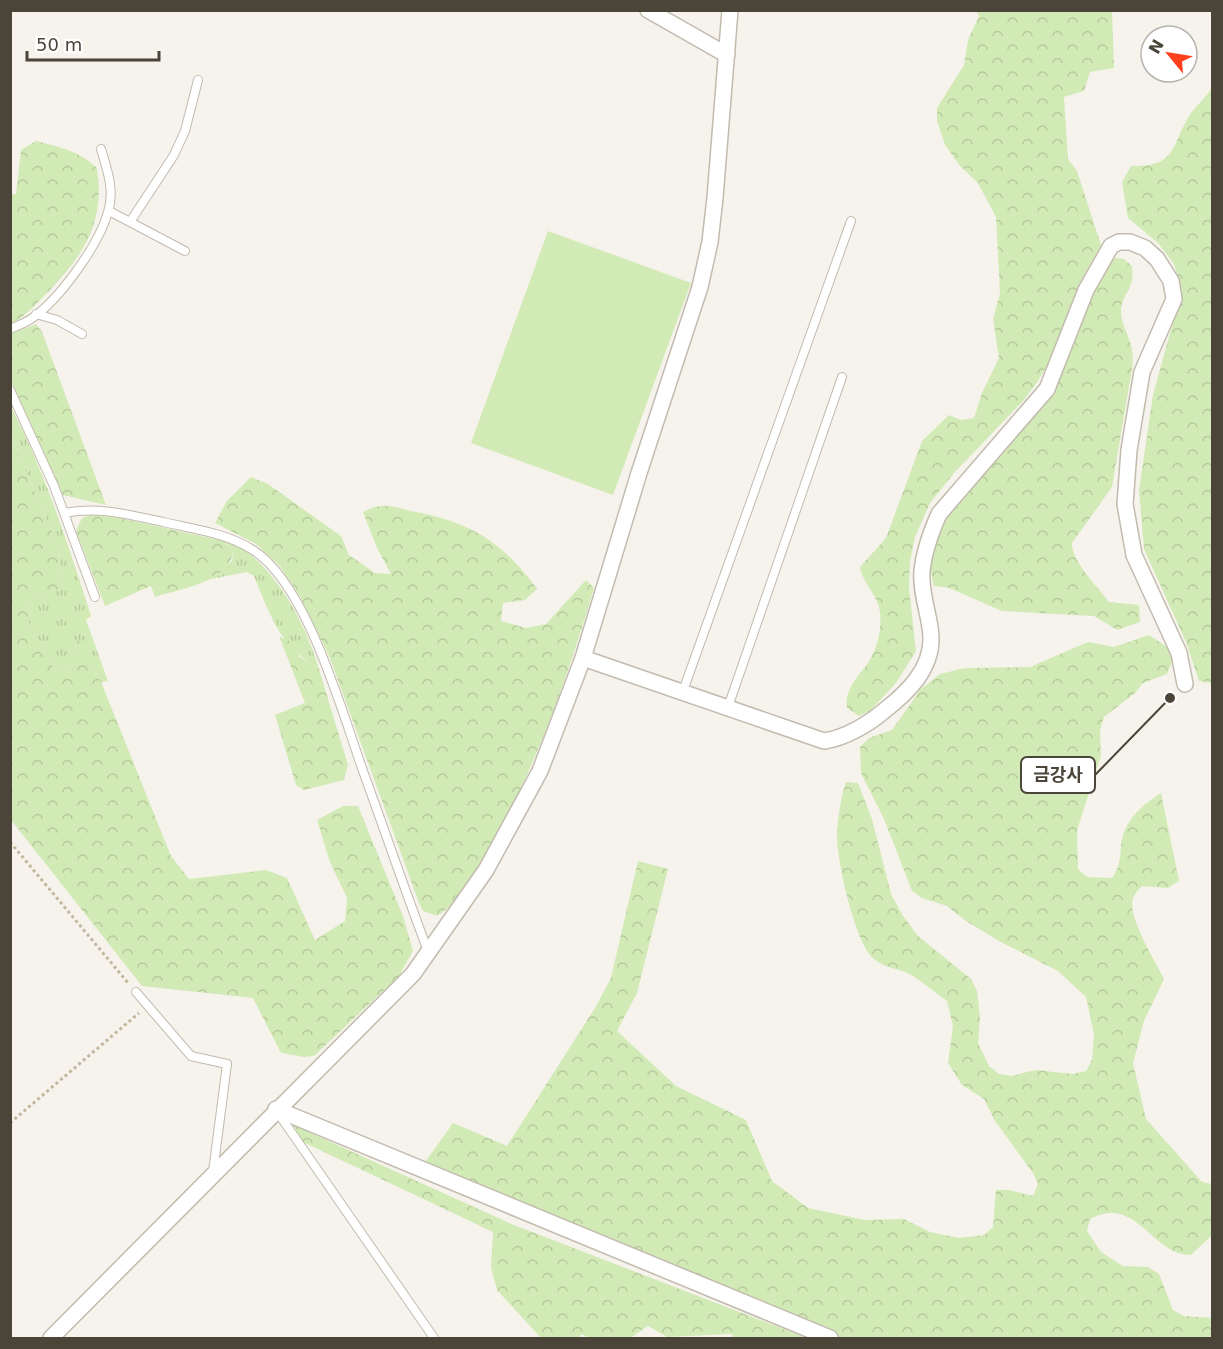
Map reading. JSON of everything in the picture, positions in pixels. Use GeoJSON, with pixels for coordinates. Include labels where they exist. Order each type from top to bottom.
{"type":"FeatureCollection","features":[{"type":"Feature","properties":{"kind":"street"},"geometry":{"type":"LineString","coordinates":[[648,10],[727,56]]}},
{"type":"Feature","properties":{"kind":"street"},"geometry":{"type":"LineString","coordinates":[[51,1338],[412,974],[486,870],[534,781],[583,658],[639,473],[700,287],[710,242],[730,10]]}},
{"type":"Feature","properties":{"kind":"street"},"geometry":{"type":"LineString","coordinates":[[583,658],[824,741],[837,739],[879,716],[912,686],[922,672],[931,639],[923,594],[922,571],[929,538],[939,514],[950,497],[1047,389],[1086,290],[1111,246],[1119,242],[1131,242],[1157,259],[1171,281],[1174,299],[1142,372],[1129,450],[1125,504],[1134,555],[1179,653],[1185,684]]}},
{"type":"Feature","properties":{"kind":"street"},"geometry":{"type":"LineString","coordinates":[[276,1109],[830,1338]]}},
{"type":"Feature","properties":{"kind":"lane"},"geometry":{"type":"LineString","coordinates":[[130,222],[174,155],[185,130],[198,80]]}},
{"type":"Feature","properties":{"kind":"lane"},"geometry":{"type":"LineString","coordinates":[[10,329],[36,314],[80,268],[109,211],[110,181],[101,149]]}},
{"type":"Feature","properties":{"kind":"lane"},"geometry":{"type":"LineString","coordinates":[[109,211],[185,251]]}},
{"type":"Feature","properties":{"kind":"lane"},"geometry":{"type":"LineString","coordinates":[[682,691],[850,221]]}},
{"type":"Feature","properties":{"kind":"lane"},"geometry":{"type":"LineString","coordinates":[[36,314],[57,320],[82,334]]}},
{"type":"Feature","properties":{"kind":"lane"},"geometry":{"type":"LineString","coordinates":[[728,707],[842,377]]}},
{"type":"Feature","properties":{"kind":"lane"},"geometry":{"type":"LineString","coordinates":[[10,390],[36,440],[95,597]]}},
{"type":"Feature","properties":{"kind":"lane"},"geometry":{"type":"LineString","coordinates":[[64,513],[85,509],[113,511],[228,537],[255,550],[275,570],[296,602],[324,658],[429,952]]}},
{"type":"Feature","properties":{"kind":"lane"},"geometry":{"type":"LineString","coordinates":[[136,992],[191,1056],[227,1064],[213,1174]]}},
{"type":"Feature","properties":{"kind":"lane"},"geometry":{"type":"LineString","coordinates":[[276,1109],[434,1338]]}},
{"type":"Feature","properties":{"kind":"path"},"geometry":{"type":"LineString","coordinates":[[10,842],[136,992]]}},
{"type":"Feature","properties":{"kind":"path"},"geometry":{"type":"LineString","coordinates":[[10,1123],[147,1005]]}},
{"type":"Feature","properties":{"kind":"green space"},"geometry":{"type":"Polygon","coordinates":[[[976,11],[1112,11],[1114,68],[1090,72],[1084,91],[1064,97],[1068,159],[1077,171],[1101,245],[1079,284],[1051,359],[1038,381],[1023,401],[954,473],[930,503],[915,537],[910,562],[909,588],[916,651],[896,683],[870,711],[859,716],[847,708],[848,695],[874,652],[880,619],[877,601],[860,567],[886,538],[922,441],[949,415],[961,420],[974,418],[982,393],[999,358],[993,319],[1000,293],[996,217],[978,183],[960,166],[945,145],[937,121],[937,108],[964,65],[968,40],[979,16],[976,11]]]}},
{"type":"Feature","properties":{"kind":"green space"},"geometry":{"type":"Polygon","coordinates":[[[1212,88],[1211,683],[1199,681],[1186,642],[1144,549],[1139,490],[1153,395],[1175,315],[1178,276],[1174,264],[1158,243],[1128,218],[1122,182],[1131,166],[1158,163],[1166,158],[1191,113],[1212,88]]]}},
{"type":"Feature","properties":{"kind":"green space"},"geometry":{"type":"Polygon","coordinates":[[[36,141],[84,157],[97,168],[98,205],[90,236],[73,263],[36,305],[11,324],[11,194],[16,194],[21,150],[36,141]]]}},
{"type":"Feature","properties":{"kind":"green space"},"geometry":{"type":"Polygon","coordinates":[[[548,231],[691,283],[613,495],[471,443],[548,231]]]}},
{"type":"Feature","properties":{"kind":"green space"},"geometry":{"type":"Polygon","coordinates":[[[1114,258],[1124,259],[1132,266],[1132,281],[1123,300],[1121,313],[1131,346],[1132,369],[1112,487],[1072,543],[1080,566],[1109,602],[1139,605],[1140,622],[1117,630],[1094,616],[1002,611],[949,588],[934,586],[931,560],[945,517],[1055,389],[1093,291],[1105,267],[1114,258]]]}},
{"type":"Feature","properties":{"kind":"green space"},"geometry":{"type":"Polygon","coordinates":[[[36,324],[42,332],[106,505],[63,495],[11,381],[11,334],[36,324]]]}},
{"type":"Feature","properties":{"kind":"green space"},"geometry":{"type":"Polygon","coordinates":[[[10,405],[45,482],[64,535],[91,616],[86,620],[108,681],[101,682],[77,639],[70,667],[56,673],[29,623],[30,597],[63,589],[59,548],[11,437],[10,405]]]}},
{"type":"Feature","properties":{"kind":"green space"},"geometry":{"type":"Polygon","coordinates":[[[11,437],[59,548],[63,589],[30,597],[29,623],[56,673],[70,667],[77,638],[101,682],[171,856],[189,879],[266,870],[287,878],[315,940],[345,921],[347,898],[330,862],[317,820],[343,806],[358,806],[403,916],[413,951],[399,976],[314,1056],[304,1057],[281,1053],[253,998],[142,986],[11,820],[11,437]]]}},
{"type":"Feature","properties":{"kind":"green space"},"geometry":{"type":"Polygon","coordinates":[[[251,477],[268,484],[341,536],[349,555],[375,573],[391,574],[377,548],[363,512],[370,509],[387,506],[432,516],[451,521],[483,536],[511,558],[537,589],[525,600],[503,603],[501,621],[526,628],[546,624],[586,580],[594,588],[560,693],[518,794],[468,883],[451,905],[437,916],[423,911],[419,903],[330,658],[300,596],[279,565],[256,544],[215,523],[227,501],[251,477]]]}},
{"type":"Feature","properties":{"kind":"green space"},"geometry":{"type":"Polygon","coordinates":[[[90,515],[115,517],[224,541],[234,550],[223,570],[202,582],[155,597],[151,586],[105,606],[76,531],[82,518],[90,515]]]}},
{"type":"Feature","properties":{"kind":"green space"},"geometry":{"type":"Polygon","coordinates":[[[224,541],[241,548],[271,575],[296,613],[319,669],[305,660],[285,640],[271,617],[254,576],[247,572],[211,579],[232,561],[234,550],[224,541]]]}},
{"type":"Feature","properties":{"kind":"green space"},"geometry":{"type":"Polygon","coordinates":[[[1149,635],[1170,649],[1172,662],[1167,674],[1143,683],[1135,693],[1104,717],[1100,730],[1101,756],[1077,830],[1078,869],[1087,877],[1112,878],[1118,866],[1123,837],[1130,821],[1140,809],[1161,793],[1179,881],[1168,888],[1142,886],[1133,898],[1132,906],[1138,927],[1164,979],[1144,1021],[1133,1063],[1146,1119],[1202,1182],[1212,1184],[1212,1235],[1191,1255],[1165,1246],[1132,1219],[1120,1214],[1106,1213],[1090,1219],[1087,1231],[1101,1252],[1123,1266],[1148,1267],[1159,1274],[1173,1310],[1184,1316],[1212,1318],[1212,1338],[842,1338],[423,1165],[453,1123],[507,1146],[595,1008],[611,978],[638,861],[668,869],[637,993],[617,1031],[676,1086],[746,1120],[772,1181],[808,1208],[865,1220],[904,1219],[930,1232],[959,1238],[984,1235],[993,1227],[996,1190],[1009,1190],[1033,1196],[1038,1184],[1033,1173],[995,1121],[984,1099],[962,1085],[948,1063],[953,1026],[947,1001],[921,981],[878,962],[871,956],[858,932],[847,897],[837,844],[838,820],[844,788],[846,782],[858,783],[872,819],[891,894],[903,916],[918,936],[971,979],[977,991],[980,1017],[978,1043],[989,1066],[999,1074],[1011,1076],[1035,1070],[1073,1074],[1086,1071],[1092,1060],[1094,1035],[1086,997],[1058,971],[999,941],[966,921],[947,906],[922,898],[912,891],[884,819],[861,773],[860,747],[869,738],[892,730],[921,689],[940,674],[965,668],[1030,667],[1088,642],[1114,647],[1149,635]]]}},
{"type":"Feature","properties":{"kind":"green space"},"geometry":{"type":"Polygon","coordinates":[[[279,636],[289,641],[300,657],[319,669],[348,765],[344,780],[304,790],[296,785],[275,715],[305,703],[279,636]]]}},
{"type":"Feature","properties":{"kind":"green space"},"geometry":{"type":"Polygon","coordinates":[[[293,1125],[514,1225],[807,1338],[733,1338],[732,1334],[667,1337],[648,1326],[630,1338],[590,1338],[581,1334],[579,1338],[541,1338],[497,1290],[491,1268],[493,1232],[303,1142],[293,1125]]]}},
{"type":"Feature","properties":{"kind":"place","name":"금강사"},"geometry":{"type":"Point","coordinates":[1170,698]}}]}
